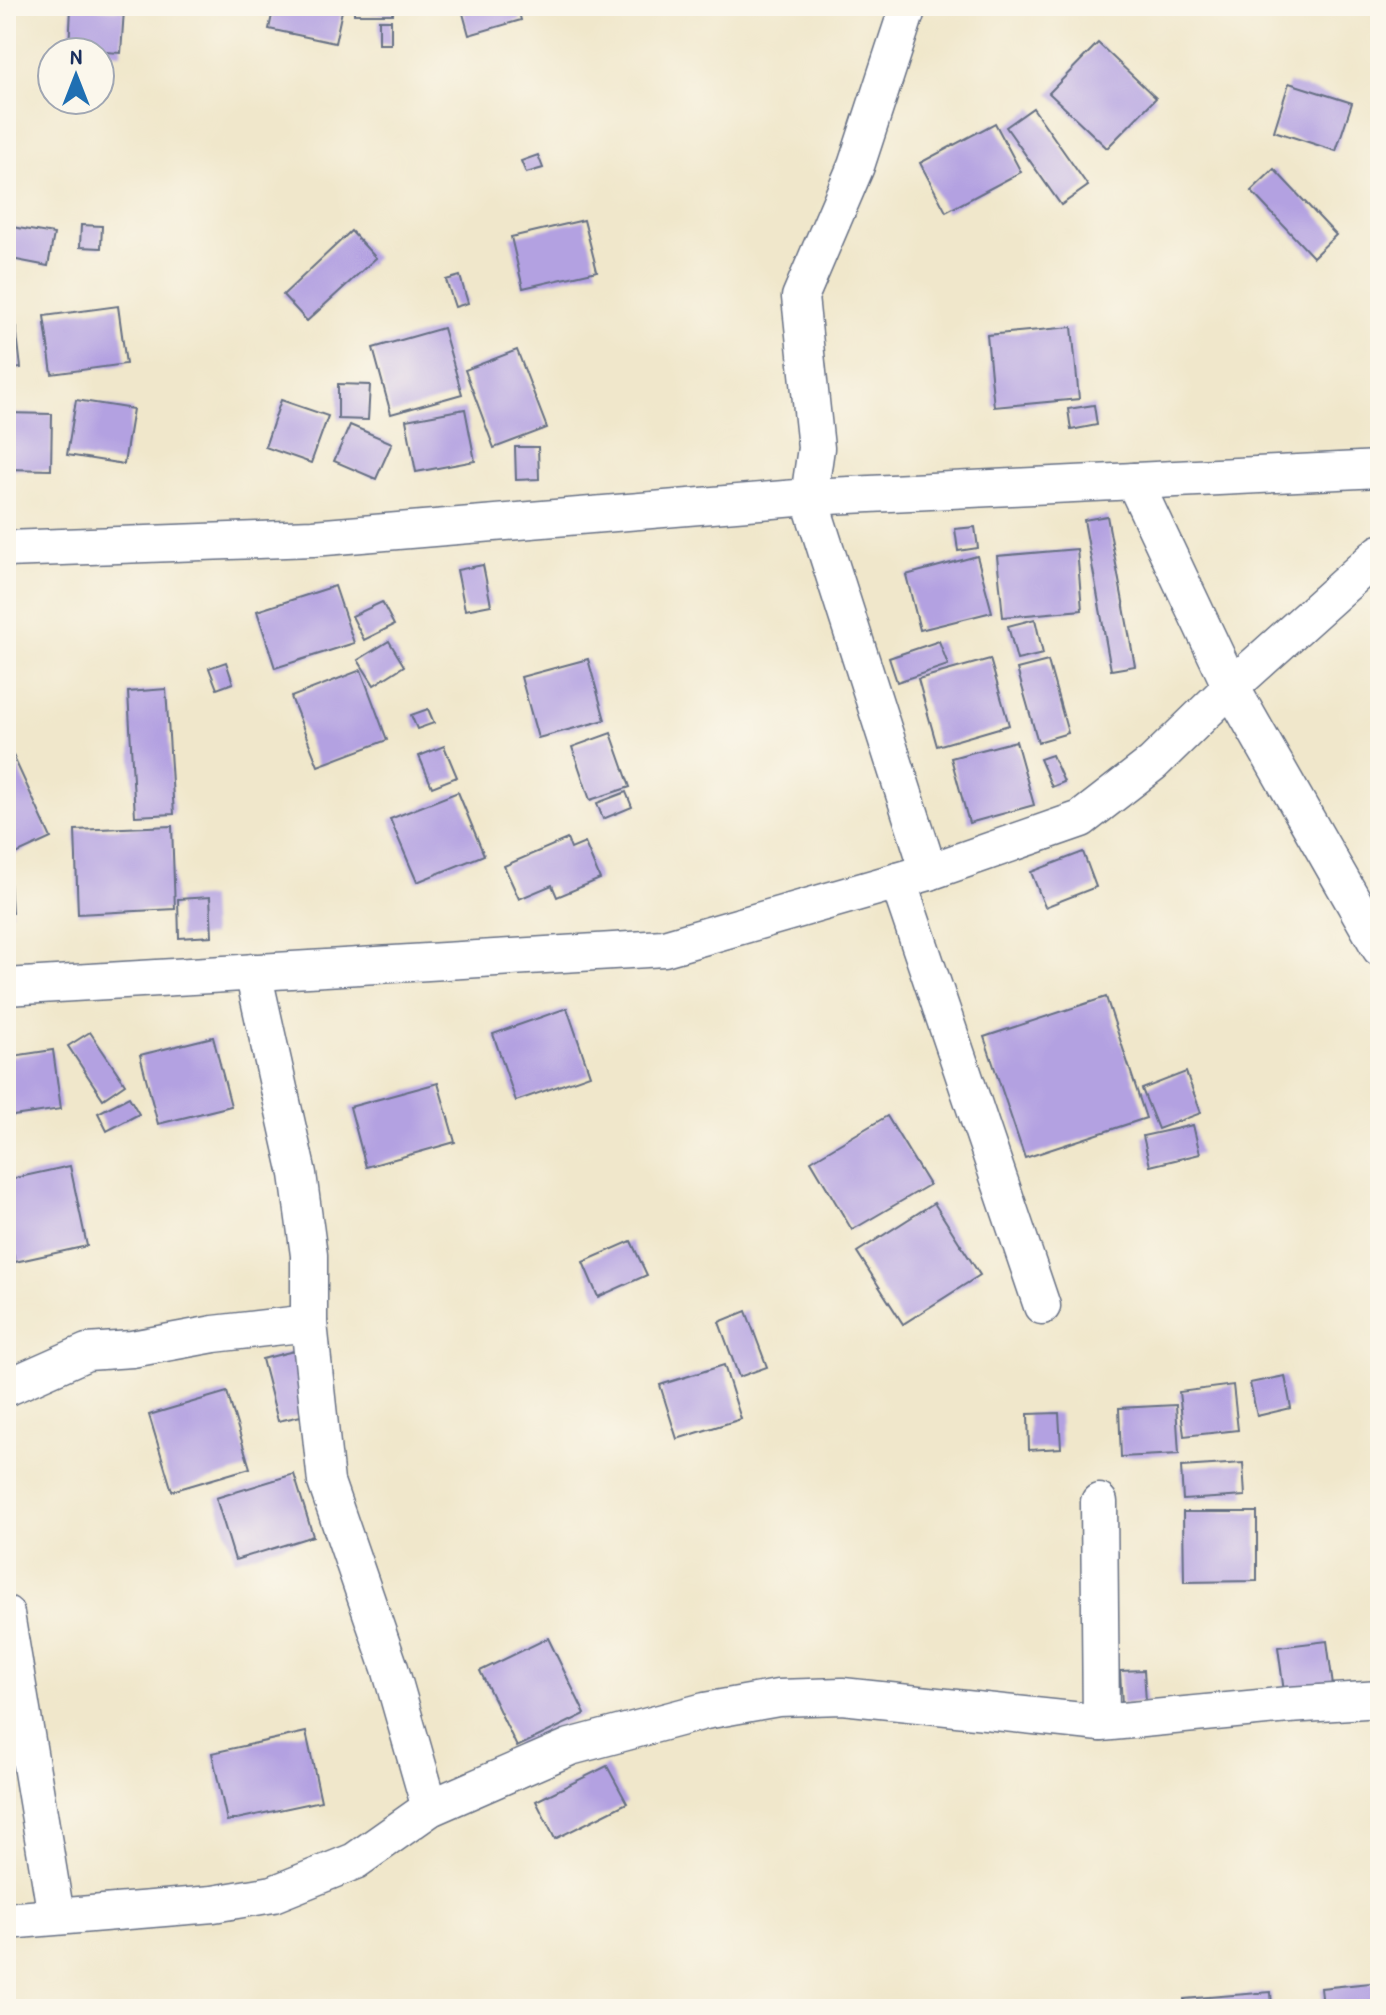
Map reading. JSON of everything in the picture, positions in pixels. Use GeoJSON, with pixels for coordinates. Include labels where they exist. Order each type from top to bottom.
{"type":"FeatureCollection","features":[{"type":"Feature","properties":{"kind":"street"},"geometry":{"type":"LineString","coordinates":[[905,6],[906,13],[856,166],[800,297],[816,448],[809,497],[913,876],[1042,1306]]}},
{"type":"Feature","properties":{"kind":"street"},"geometry":{"type":"LineString","coordinates":[[6,549],[313,538],[809,497],[1380,469]]}},
{"type":"Feature","properties":{"kind":"street"},"geometry":{"type":"LineString","coordinates":[[1134,481],[1231,687],[1380,948]]}},
{"type":"Feature","properties":{"kind":"street"},"geometry":{"type":"LineString","coordinates":[[6,987],[664,948],[913,876],[1081,819],[1153,763],[1231,687],[1380,553]]}},
{"type":"Feature","properties":{"kind":"street"},"geometry":{"type":"LineString","coordinates":[[253,972],[298,1174],[309,1255],[309,1323],[326,1482],[390,1668],[430,1808]]}},
{"type":"Feature","properties":{"kind":"street"},"geometry":{"type":"LineString","coordinates":[[6,1388],[87,1352],[132,1349],[214,1334],[309,1323]]}},
{"type":"Feature","properties":{"kind":"street"},"geometry":{"type":"LineString","coordinates":[[1099,1502],[1101,1723]]}},
{"type":"Feature","properties":{"kind":"street"},"geometry":{"type":"LineString","coordinates":[[6,1614],[56,1916]]}},
{"type":"Feature","properties":{"kind":"street"},"geometry":{"type":"LineString","coordinates":[[6,1921],[213,1904],[273,1894],[355,1861],[430,1808],[570,1747],[705,1711],[778,1698],[842,1696],[1101,1723],[1380,1699]]}},
{"type":"Feature","properties":{"kind":"building"},"geometry":{"type":"Polygon","coordinates":[[[274,6],[343,6],[335,43],[269,29],[274,6]]]}},
{"type":"Feature","properties":{"kind":"building"},"geometry":{"type":"Polygon","coordinates":[[[354,6],[393,6],[393,14],[354,14],[354,6]]]}},
{"type":"Feature","properties":{"kind":"building"},"geometry":{"type":"Polygon","coordinates":[[[461,6],[517,6],[521,20],[469,35],[461,6]]]}},
{"type":"Feature","properties":{"kind":"building"},"geometry":{"type":"Polygon","coordinates":[[[579,6],[606,6],[585,16],[579,6]]]}},
{"type":"Feature","properties":{"kind":"building"},"geometry":{"type":"Polygon","coordinates":[[[71,7],[124,10],[121,53],[116,53],[116,36],[70,36],[71,7]]]}},
{"type":"Feature","properties":{"kind":"building"},"geometry":{"type":"Polygon","coordinates":[[[379,20],[391,20],[391,44],[379,44],[379,20]]]}},
{"type":"Feature","properties":{"kind":"building"},"geometry":{"type":"Polygon","coordinates":[[[1098,43],[1156,98],[1107,148],[1049,93],[1098,43]]]}},
{"type":"Feature","properties":{"kind":"building"},"geometry":{"type":"Polygon","coordinates":[[[1289,83],[1352,103],[1336,151],[1274,131],[1289,83]]]}},
{"type":"Feature","properties":{"kind":"building"},"geometry":{"type":"Polygon","coordinates":[[[1033,108],[1088,186],[1061,205],[1006,127],[1033,108]]]}},
{"type":"Feature","properties":{"kind":"building"},"geometry":{"type":"Polygon","coordinates":[[[995,123],[1021,172],[946,212],[920,163],[995,123]]]}},
{"type":"Feature","properties":{"kind":"building"},"geometry":{"type":"Polygon","coordinates":[[[538,155],[543,168],[526,173],[521,161],[538,155]]]}},
{"type":"Feature","properties":{"kind":"building"},"geometry":{"type":"Polygon","coordinates":[[[1274,169],[1336,235],[1313,257],[1251,191],[1274,169]]]}},
{"type":"Feature","properties":{"kind":"building"},"geometry":{"type":"Polygon","coordinates":[[[584,220],[597,271],[523,288],[511,237],[584,220]]]}},
{"type":"Feature","properties":{"kind":"building"},"geometry":{"type":"Polygon","coordinates":[[[81,225],[102,226],[101,248],[80,247],[81,225]]]}},
{"type":"Feature","properties":{"kind":"building"},"geometry":{"type":"Polygon","coordinates":[[[6,226],[54,234],[48,266],[6,258],[6,226]]]}},
{"type":"Feature","properties":{"kind":"building"},"geometry":{"type":"Polygon","coordinates":[[[351,231],[376,258],[307,321],[283,295],[351,231]]]}},
{"type":"Feature","properties":{"kind":"building"},"geometry":{"type":"Polygon","coordinates":[[[460,276],[468,303],[455,307],[446,280],[460,276]]]}},
{"type":"Feature","properties":{"kind":"building"},"geometry":{"type":"Polygon","coordinates":[[[118,306],[126,364],[52,374],[44,316],[118,306]]]}},
{"type":"Feature","properties":{"kind":"building"},"geometry":{"type":"Polygon","coordinates":[[[15,317],[21,368],[6,370],[6,318],[15,317]]]}},
{"type":"Feature","properties":{"kind":"building"},"geometry":{"type":"Polygon","coordinates":[[[1072,327],[1079,399],[994,407],[987,335],[1072,327]]]}},
{"type":"Feature","properties":{"kind":"building"},"geometry":{"type":"Polygon","coordinates":[[[443,328],[462,394],[391,414],[373,348],[443,328]]]}},
{"type":"Feature","properties":{"kind":"building"},"geometry":{"type":"Polygon","coordinates":[[[517,350],[547,428],[494,448],[465,370],[517,350]]]}},
{"type":"Feature","properties":{"kind":"building"},"geometry":{"type":"Polygon","coordinates":[[[338,384],[370,385],[368,420],[338,419],[338,384]]]}},
{"type":"Feature","properties":{"kind":"building"},"geometry":{"type":"Polygon","coordinates":[[[76,400],[133,409],[124,464],[67,455],[76,400]]]}},
{"type":"Feature","properties":{"kind":"building"},"geometry":{"type":"Polygon","coordinates":[[[281,400],[328,416],[311,463],[265,447],[281,400]]]}},
{"type":"Feature","properties":{"kind":"building"},"geometry":{"type":"Polygon","coordinates":[[[1094,405],[1097,425],[1071,430],[1068,409],[1094,405]]]}},
{"type":"Feature","properties":{"kind":"building"},"geometry":{"type":"Polygon","coordinates":[[[465,409],[475,461],[416,472],[406,420],[465,409]]]}},
{"type":"Feature","properties":{"kind":"building"},"geometry":{"type":"Polygon","coordinates":[[[6,413],[52,414],[51,470],[6,469],[6,413]]]}},
{"type":"Feature","properties":{"kind":"building"},"geometry":{"type":"Polygon","coordinates":[[[350,425],[392,443],[376,479],[334,461],[350,425]]]}},
{"type":"Feature","properties":{"kind":"building"},"geometry":{"type":"Polygon","coordinates":[[[515,447],[538,447],[539,479],[516,480],[515,447]]]}},
{"type":"Feature","properties":{"kind":"building"},"geometry":{"type":"Polygon","coordinates":[[[1107,516],[1135,666],[1111,670],[1084,520],[1107,516]]]}},
{"type":"Feature","properties":{"kind":"building"},"geometry":{"type":"Polygon","coordinates":[[[975,527],[978,548],[958,551],[955,529],[975,527]]]}},
{"type":"Feature","properties":{"kind":"building"},"geometry":{"type":"Polygon","coordinates":[[[1077,549],[1082,610],[1003,617],[997,556],[1077,549]]]}},
{"type":"Feature","properties":{"kind":"building"},"geometry":{"type":"Polygon","coordinates":[[[977,556],[992,612],[920,630],[906,575],[977,556]]]}},
{"type":"Feature","properties":{"kind":"building"},"geometry":{"type":"Polygon","coordinates":[[[483,565],[491,605],[465,610],[457,570],[483,565]]]}},
{"type":"Feature","properties":{"kind":"building"},"geometry":{"type":"Polygon","coordinates":[[[335,586],[354,643],[275,668],[257,611],[335,586]]]}},
{"type":"Feature","properties":{"kind":"building"},"geometry":{"type":"Polygon","coordinates":[[[382,602],[394,625],[364,640],[352,616],[382,602]]]}},
{"type":"Feature","properties":{"kind":"building"},"geometry":{"type":"Polygon","coordinates":[[[1035,619],[1043,654],[1017,660],[1008,626],[1035,619]]]}},
{"type":"Feature","properties":{"kind":"building"},"geometry":{"type":"Polygon","coordinates":[[[389,641],[404,666],[374,685],[358,660],[389,641]]]}},
{"type":"Feature","properties":{"kind":"building"},"geometry":{"type":"Polygon","coordinates":[[[939,641],[948,665],[897,682],[889,658],[939,641]]]}},
{"type":"Feature","properties":{"kind":"building"},"geometry":{"type":"Polygon","coordinates":[[[588,659],[605,720],[538,738],[521,677],[588,659]]]}},
{"type":"Feature","properties":{"kind":"building"},"geometry":{"type":"Polygon","coordinates":[[[990,659],[1009,725],[937,746],[918,679],[990,659]]]}},
{"type":"Feature","properties":{"kind":"building"},"geometry":{"type":"Polygon","coordinates":[[[1048,661],[1068,733],[1038,742],[1017,669],[1048,661]]]}},
{"type":"Feature","properties":{"kind":"building"},"geometry":{"type":"Polygon","coordinates":[[[226,662],[233,683],[217,689],[209,668],[226,662]]]}},
{"type":"Feature","properties":{"kind":"building"},"geometry":{"type":"Polygon","coordinates":[[[361,670],[387,740],[318,766],[291,697],[361,670]]]}},
{"type":"Feature","properties":{"kind":"building"},"geometry":{"type":"Polygon","coordinates":[[[166,689],[174,814],[135,816],[128,692],[166,689]]]}},
{"type":"Feature","properties":{"kind":"building"},"geometry":{"type":"Polygon","coordinates":[[[428,709],[434,723],[417,729],[411,715],[428,709]]]}},
{"type":"Feature","properties":{"kind":"building"},"geometry":{"type":"Polygon","coordinates":[[[611,733],[630,787],[590,800],[572,747],[611,733]]]}},
{"type":"Feature","properties":{"kind":"building"},"geometry":{"type":"Polygon","coordinates":[[[1016,741],[1034,805],[969,823],[951,758],[1016,741]]]}},
{"type":"Feature","properties":{"kind":"building"},"geometry":{"type":"Polygon","coordinates":[[[444,746],[457,777],[432,787],[419,756],[444,746]]]}},
{"type":"Feature","properties":{"kind":"building"},"geometry":{"type":"Polygon","coordinates":[[[10,749],[51,838],[14,855],[6,838],[6,751],[10,749]]]}},
{"type":"Feature","properties":{"kind":"building"},"geometry":{"type":"Polygon","coordinates":[[[1052,755],[1064,782],[1052,787],[1040,759],[1052,755]]]}},
{"type":"Feature","properties":{"kind":"building"},"geometry":{"type":"Polygon","coordinates":[[[458,792],[484,855],[417,882],[390,819],[458,792]]]}},
{"type":"Feature","properties":{"kind":"building"},"geometry":{"type":"Polygon","coordinates":[[[626,792],[632,807],[603,819],[597,803],[626,792]]]}},
{"type":"Feature","properties":{"kind":"building"},"geometry":{"type":"Polygon","coordinates":[[[172,826],[175,909],[78,914],[75,830],[172,826]]]}},
{"type":"Feature","properties":{"kind":"building"},"geometry":{"type":"Polygon","coordinates":[[[567,839],[571,849],[585,843],[600,879],[557,897],[552,885],[519,899],[504,866],[567,839]]]}},
{"type":"Feature","properties":{"kind":"building"},"geometry":{"type":"Polygon","coordinates":[[[8,851],[12,913],[6,913],[8,851]]]}},
{"type":"Feature","properties":{"kind":"building"},"geometry":{"type":"Polygon","coordinates":[[[1083,852],[1096,887],[1045,907],[1031,872],[1083,852]]]}},
{"type":"Feature","properties":{"kind":"building"},"geometry":{"type":"Polygon","coordinates":[[[210,897],[212,936],[179,938],[178,899],[210,897]]]}},
{"type":"Feature","properties":{"kind":"building"},"geometry":{"type":"Polygon","coordinates":[[[1106,997],[1146,1118],[1025,1158],[984,1037],[1106,997]]]}},
{"type":"Feature","properties":{"kind":"building"},"geometry":{"type":"Polygon","coordinates":[[[567,1008],[590,1075],[516,1101],[493,1034],[567,1008]]]}},
{"type":"Feature","properties":{"kind":"building"},"geometry":{"type":"Polygon","coordinates":[[[90,1032],[125,1084],[103,1099],[68,1046],[90,1032]]]}},
{"type":"Feature","properties":{"kind":"building"},"geometry":{"type":"Polygon","coordinates":[[[213,1037],[231,1106],[158,1124],[140,1055],[213,1037]]]}},
{"type":"Feature","properties":{"kind":"building"},"geometry":{"type":"Polygon","coordinates":[[[53,1050],[61,1109],[6,1117],[6,1057],[53,1050]]]}},
{"type":"Feature","properties":{"kind":"building"},"geometry":{"type":"Polygon","coordinates":[[[1186,1072],[1201,1113],[1158,1129],[1142,1089],[1186,1072]]]}},
{"type":"Feature","properties":{"kind":"building"},"geometry":{"type":"Polygon","coordinates":[[[438,1083],[455,1142],[366,1167],[350,1107],[438,1083]]]}},
{"type":"Feature","properties":{"kind":"building"},"geometry":{"type":"Polygon","coordinates":[[[129,1097],[139,1114],[107,1131],[98,1113],[129,1097]]]}},
{"type":"Feature","properties":{"kind":"building"},"geometry":{"type":"Polygon","coordinates":[[[887,1116],[929,1185],[852,1230],[811,1161],[887,1116]]]}},
{"type":"Feature","properties":{"kind":"building"},"geometry":{"type":"Polygon","coordinates":[[[1193,1125],[1200,1154],[1150,1166],[1143,1136],[1193,1125]]]}},
{"type":"Feature","properties":{"kind":"building"},"geometry":{"type":"Polygon","coordinates":[[[70,1166],[87,1246],[15,1262],[6,1221],[6,1180],[70,1166]]]}},
{"type":"Feature","properties":{"kind":"building"},"geometry":{"type":"Polygon","coordinates":[[[934,1203],[980,1275],[903,1324],[857,1252],[934,1203]]]}},
{"type":"Feature","properties":{"kind":"building"},"geometry":{"type":"Polygon","coordinates":[[[631,1241],[647,1275],[598,1297],[583,1262],[631,1241]]]}},
{"type":"Feature","properties":{"kind":"building"},"geometry":{"type":"Polygon","coordinates":[[[746,1311],[767,1367],[739,1377],[719,1322],[746,1311]]]}},
{"type":"Feature","properties":{"kind":"building"},"geometry":{"type":"Polygon","coordinates":[[[294,1351],[310,1414],[278,1421],[262,1359],[294,1351]]]}},
{"type":"Feature","properties":{"kind":"building"},"geometry":{"type":"Polygon","coordinates":[[[724,1365],[741,1419],[677,1439],[660,1385],[724,1365]]]}},
{"type":"Feature","properties":{"kind":"building"},"geometry":{"type":"Polygon","coordinates":[[[1285,1376],[1291,1408],[1257,1416],[1250,1383],[1285,1376]]]}},
{"type":"Feature","properties":{"kind":"building"},"geometry":{"type":"Polygon","coordinates":[[[1233,1385],[1238,1430],[1184,1436],[1179,1392],[1233,1385]]]}},
{"type":"Feature","properties":{"kind":"building"},"geometry":{"type":"Polygon","coordinates":[[[227,1392],[250,1468],[172,1491],[149,1415],[227,1392]]]}},
{"type":"Feature","properties":{"kind":"building"},"geometry":{"type":"Polygon","coordinates":[[[1176,1405],[1179,1454],[1121,1457],[1119,1408],[1176,1405]]]}},
{"type":"Feature","properties":{"kind":"building"},"geometry":{"type":"Polygon","coordinates":[[[1059,1413],[1061,1448],[1029,1450],[1028,1414],[1059,1413]]]}},
{"type":"Feature","properties":{"kind":"building"},"geometry":{"type":"Polygon","coordinates":[[[1243,1463],[1245,1496],[1183,1500],[1181,1467],[1243,1463]]]}},
{"type":"Feature","properties":{"kind":"building"},"geometry":{"type":"Polygon","coordinates":[[[294,1474],[313,1536],[235,1560],[216,1498],[294,1474]]]}},
{"type":"Feature","properties":{"kind":"building"},"geometry":{"type":"Polygon","coordinates":[[[1183,1512],[1257,1512],[1257,1581],[1184,1582],[1183,1512]]]}},
{"type":"Feature","properties":{"kind":"building"},"geometry":{"type":"Polygon","coordinates":[[[548,1638],[585,1714],[517,1747],[480,1671],[548,1638]]]}},
{"type":"Feature","properties":{"kind":"building"},"geometry":{"type":"Polygon","coordinates":[[[1327,1641],[1333,1686],[1284,1692],[1278,1647],[1327,1641]]]}},
{"type":"Feature","properties":{"kind":"building"},"geometry":{"type":"Polygon","coordinates":[[[1144,1670],[1146,1702],[1122,1704],[1120,1671],[1144,1670]]]}},
{"type":"Feature","properties":{"kind":"building"},"geometry":{"type":"Polygon","coordinates":[[[306,1732],[321,1801],[227,1821],[212,1753],[306,1732]]]}},
{"type":"Feature","properties":{"kind":"building"},"geometry":{"type":"Polygon","coordinates":[[[607,1766],[627,1803],[555,1839],[536,1801],[607,1766]]]}},
{"type":"Feature","properties":{"kind":"building"},"geometry":{"type":"Polygon","coordinates":[[[1380,1982],[1380,2002],[1323,2007],[1321,1988],[1380,1982]]]}},
{"type":"Feature","properties":{"kind":"building"},"geometry":{"type":"Polygon","coordinates":[[[1271,1992],[1272,2009],[1185,2009],[1184,1999],[1271,1992]]]}}]}
